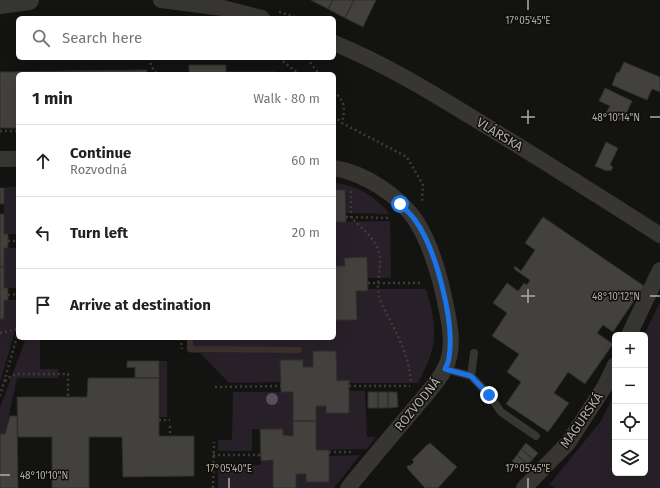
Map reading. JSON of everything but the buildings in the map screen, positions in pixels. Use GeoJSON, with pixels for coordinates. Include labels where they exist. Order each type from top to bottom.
{"type":"FeatureCollection","features":[{"type":"Feature","properties":{"kind":"street"},"geometry":{"type":"LineString","coordinates":[[0,4],[29,0]]}},
{"type":"Feature","properties":{"kind":"street"},"geometry":{"type":"LineString","coordinates":[[161,0],[223,8],[254,16]]}},
{"type":"Feature","properties":{"kind":"street","name":"VLÁRSKA"},"geometry":{"type":"LineString","coordinates":[[336,43],[418,84],[540,158],[660,235]]}},
{"type":"Feature","properties":{"kind":"street"},"geometry":{"type":"LineString","coordinates":[[0,159],[16,160]]}},
{"type":"Feature","properties":{"kind":"street","name":"ROZVODNÁ"},"geometry":{"type":"LineString","coordinates":[[336,169],[353,173],[379,186],[400,204],[415,220],[430,249],[435,264],[449,319],[450,344],[449,358],[445,369],[348,488]]}},
{"type":"Feature","properties":{"kind":"street"},"geometry":{"type":"LineString","coordinates":[[630,332],[660,270]]}},
{"type":"Feature","properties":{"kind":"street","name":"MAGURSKÁ"},"geometry":{"type":"LineString","coordinates":[[524,488],[568,443],[605,386],[614,368]]}},
{"type":"Feature","properties":{"kind":"lane"},"geometry":{"type":"LineString","coordinates":[[471,376],[474,353]]}},
{"type":"Feature","properties":{"kind":"lane"},"geometry":{"type":"LineString","coordinates":[[445,369],[471,376],[489,395],[502,412],[536,436]]}},
{"type":"Feature","properties":{"kind":"path"},"geometry":{"type":"LineString","coordinates":[[150,60],[151,66],[156,72]]}},
{"type":"Feature","properties":{"kind":"path"},"geometry":{"type":"LineString","coordinates":[[282,60],[298,72]]}},
{"type":"Feature","properties":{"kind":"path"},"geometry":{"type":"LineString","coordinates":[[309,60],[317,72]]}},
{"type":"Feature","properties":{"kind":"path"},"geometry":{"type":"LineString","coordinates":[[336,93],[342,99],[345,106],[342,124]]}},
{"type":"Feature","properties":{"kind":"path"},"geometry":{"type":"LineString","coordinates":[[336,118],[342,124],[406,157],[423,185],[422,199],[415,220]]}},
{"type":"Feature","properties":{"kind":"path"},"geometry":{"type":"LineString","coordinates":[[0,131],[16,131]]}},
{"type":"Feature","properties":{"kind":"path"},"geometry":{"type":"LineString","coordinates":[[350,186],[351,217],[374,241],[379,250],[380,261],[378,283],[380,298],[396,331],[411,374],[412,386]]}},
{"type":"Feature","properties":{"kind":"path"},"geometry":{"type":"LineString","coordinates":[[346,217],[391,218]]}},
{"type":"Feature","properties":{"kind":"path"},"geometry":{"type":"LineString","coordinates":[[8,241],[16,241]]}},
{"type":"Feature","properties":{"kind":"path"},"geometry":{"type":"LineString","coordinates":[[368,283],[427,283]]}},
{"type":"Feature","properties":{"kind":"path"},"geometry":{"type":"LineString","coordinates":[[8,295],[16,294]]}},
{"type":"Feature","properties":{"kind":"path"},"geometry":{"type":"LineString","coordinates":[[0,333],[16,329]]}},
{"type":"Feature","properties":{"kind":"path"},"geometry":{"type":"LineString","coordinates":[[0,396],[16,340]]}},
{"type":"Feature","properties":{"kind":"path"},"geometry":{"type":"LineString","coordinates":[[181,340],[182,349]]}},
{"type":"Feature","properties":{"kind":"path"},"geometry":{"type":"LineString","coordinates":[[5,381],[11,376],[17,374],[68,374],[68,397]]}},
{"type":"Feature","properties":{"kind":"path"},"geometry":{"type":"LineString","coordinates":[[215,387],[281,386]]}},
{"type":"Feature","properties":{"kind":"path"},"geometry":{"type":"LineString","coordinates":[[349,386],[416,386]]}},
{"type":"Feature","properties":{"kind":"path"},"geometry":{"type":"LineString","coordinates":[[159,420],[170,420]]}},
{"type":"Feature","properties":{"kind":"path"},"geometry":{"type":"LineString","coordinates":[[170,426],[170,436]]}},
{"type":"Feature","properties":{"kind":"path"},"geometry":{"type":"LineString","coordinates":[[213,488],[214,442]]}},
{"type":"Feature","properties":{"kind":"path"},"geometry":{"type":"LineString","coordinates":[[329,452],[355,452]]}},
{"type":"Feature","properties":{"kind":"path"},"geometry":{"type":"LineString","coordinates":[[214,455],[261,455]]}},
{"type":"Feature","properties":{"kind":"shaded area"},"geometry":{"type":"Polygon","coordinates":[[[336,183],[350,186],[365,192],[390,214],[345,213],[345,190],[336,190],[336,183]]]}},
{"type":"Feature","properties":{"kind":"shaded area"},"geometry":{"type":"Polygon","coordinates":[[[16,186],[16,234],[4,234],[4,188],[16,186]]]}},
{"type":"Feature","properties":{"kind":"shaded area"},"geometry":{"type":"Polygon","coordinates":[[[390,221],[391,278],[368,278],[367,257],[345,258],[345,266],[336,266],[336,222],[390,221]]]}},
{"type":"Feature","properties":{"kind":"shaded area"},"geometry":{"type":"Polygon","coordinates":[[[4,248],[16,248],[16,288],[4,288],[4,248]]]}},
{"type":"Feature","properties":{"kind":"shaded area"},"geometry":{"type":"Polygon","coordinates":[[[368,289],[426,289],[433,318],[434,338],[431,355],[418,383],[349,383],[349,380],[337,381],[336,351],[313,351],[313,367],[303,367],[303,360],[280,360],[281,382],[229,383],[200,353],[190,353],[189,340],[336,340],[336,320],[357,320],[356,291],[368,291],[368,289]]]}},
{"type":"Feature","properties":{"kind":"shaded area"},"geometry":{"type":"Polygon","coordinates":[[[4,300],[16,300],[16,328],[0,382],[0,319],[4,319],[4,300]]]}},
{"type":"Feature","properties":{"kind":"shaded area"},"geometry":{"type":"Polygon","coordinates":[[[660,302],[660,488],[556,488],[549,485],[601,421],[612,399],[612,476],[648,476],[648,332],[645,332],[660,302]]]}},
{"type":"Feature","properties":{"kind":"shaded area"},"geometry":{"type":"Polygon","coordinates":[[[25,340],[40,340],[40,369],[58,369],[58,378],[17,378],[5,434],[0,434],[0,408],[25,340]]]}},
{"type":"Feature","properties":{"kind":"shaded area"},"geometry":{"type":"Polygon","coordinates":[[[159,361],[167,361],[167,417],[159,417],[159,361]]]}},
{"type":"Feature","properties":{"kind":"shaded area"},"geometry":{"type":"Polygon","coordinates":[[[349,391],[365,391],[367,437],[376,437],[367,449],[316,450],[316,406],[326,406],[326,413],[349,413],[349,391]]]}},
{"type":"Feature","properties":{"kind":"shaded area"},"geometry":{"type":"Polygon","coordinates":[[[233,392],[293,392],[293,436],[283,435],[283,429],[252,429],[252,451],[218,451],[218,440],[232,440],[233,392]]]}},
{"type":"Feature","properties":{"kind":"shaded area"},"geometry":{"type":"Polygon","coordinates":[[[360,455],[334,488],[296,488],[296,474],[306,474],[306,482],[329,456],[360,455]]]}},
{"type":"Feature","properties":{"kind":"shaded area"},"geometry":{"type":"Polygon","coordinates":[[[273,460],[273,488],[218,488],[218,465],[261,465],[261,461],[273,460]]]}},
{"type":"Feature","properties":{"kind":"waterway"},"geometry":{"type":"LineString","coordinates":[[190,340],[190,349],[299,350]]}},
{"type":"Feature","properties":{"kind":"route"},"geometry":{"type":"LineString","coordinates":[[400,204],[415,220],[424,237],[430,249],[441,282],[449,319],[449,358],[445,369],[471,376],[489,395]]}}]}
